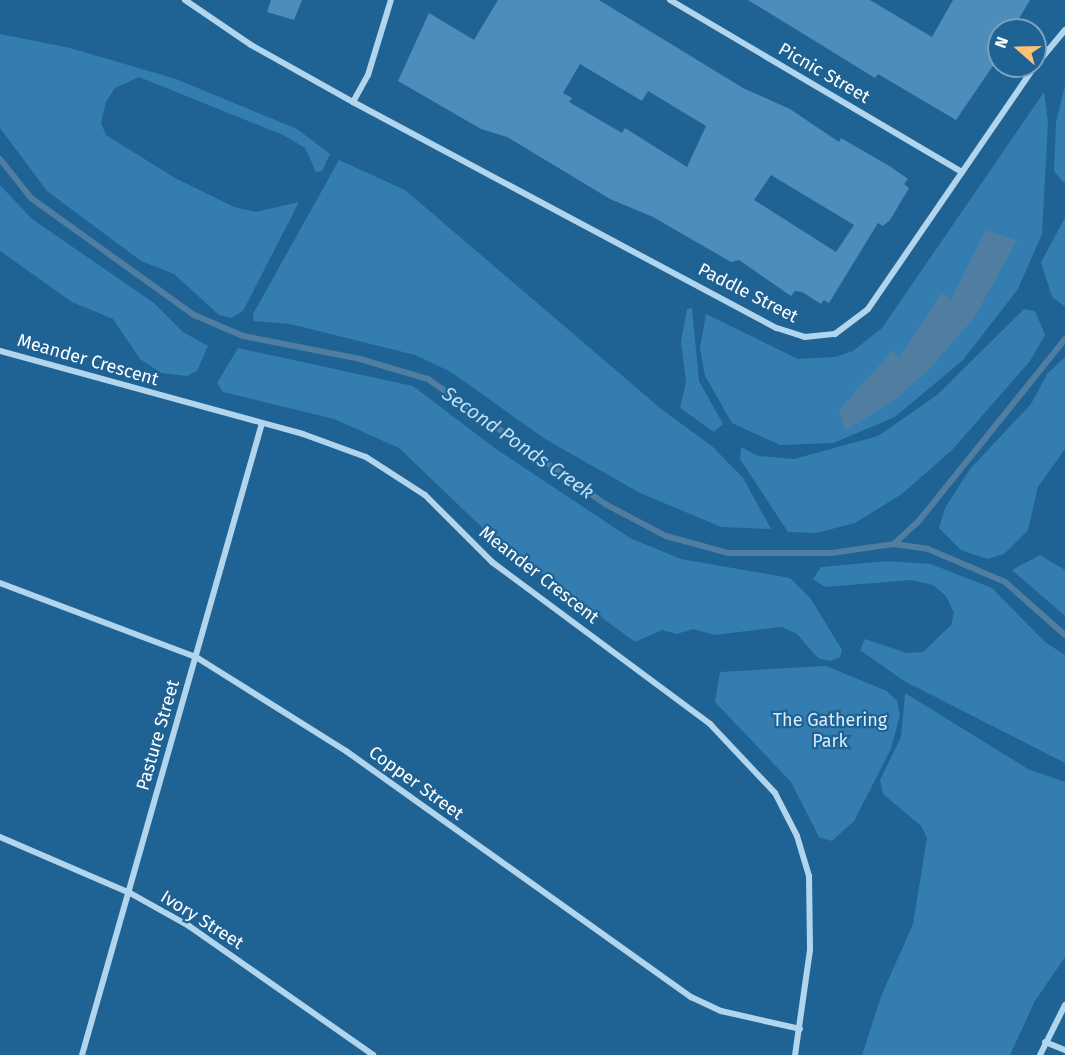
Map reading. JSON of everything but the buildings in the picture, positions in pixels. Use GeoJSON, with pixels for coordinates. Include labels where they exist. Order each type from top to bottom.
{"type":"FeatureCollection","features":[{"type":"Feature","properties":{"kind":"street","name":"Paddle Street"},"geometry":{"type":"LineString","coordinates":[[185,0],[251,45],[353,102],[777,328],[805,337],[835,334],[868,309],[1027,78]]}},
{"type":"Feature","properties":{"kind":"street"},"geometry":{"type":"LineString","coordinates":[[353,102],[368,75],[391,0]]}},
{"type":"Feature","properties":{"kind":"street","name":"Picnic Street"},"geometry":{"type":"LineString","coordinates":[[670,0],[962,172]]}},
{"type":"Feature","properties":{"kind":"street","name":"Paddle Street"},"geometry":{"type":"LineString","coordinates":[[1047,52],[1065,30]]}},
{"type":"Feature","properties":{"kind":"street","name":"Meander Crescent"},"geometry":{"type":"LineString","coordinates":[[0,351],[335,443],[396,473],[492,561],[710,724],[743,756],[775,793],[797,836],[809,876],[812,918],[795,1055]]}},
{"type":"Feature","properties":{"kind":"street","name":"Pasture Street"},"geometry":{"type":"LineString","coordinates":[[82,1055],[262,423]]}},
{"type":"Feature","properties":{"kind":"street","name":"Copper Street"},"geometry":{"type":"LineString","coordinates":[[0,583],[196,657],[346,751],[673,985],[721,1011],[800,1029]]}},
{"type":"Feature","properties":{"kind":"street","name":"Ivory Street"},"geometry":{"type":"LineString","coordinates":[[0,837],[130,893],[189,926],[373,1055]]}},
{"type":"Feature","properties":{"kind":"street"},"geometry":{"type":"LineString","coordinates":[[1040,1055],[1065,1005]]}},
{"type":"Feature","properties":{"kind":"street"},"geometry":{"type":"LineString","coordinates":[[1046,1042],[1065,1050]]}},
{"type":"Feature","properties":{"kind":"green space"},"geometry":{"type":"Polygon","coordinates":[[[0,34],[70,48],[176,79],[297,129],[330,154],[322,171],[316,172],[305,148],[283,135],[139,77],[115,88],[106,102],[101,123],[106,135],[175,178],[234,207],[256,212],[299,202],[243,311],[231,318],[219,315],[174,274],[141,261],[47,191],[0,128],[0,34]]]}},
{"type":"Feature","properties":{"kind":"green space"},"geometry":{"type":"Polygon","coordinates":[[[1065,86],[1065,182],[1063,182],[1054,171],[1056,122],[1065,86]]]}},
{"type":"Feature","properties":{"kind":"green space"},"geometry":{"type":"Polygon","coordinates":[[[1044,92],[1048,122],[1042,234],[1018,289],[963,360],[895,417],[833,443],[780,445],[732,423],[705,376],[700,348],[706,314],[798,359],[835,357],[853,351],[882,328],[1044,92]]]}},
{"type":"Feature","properties":{"kind":"green space"},"geometry":{"type":"Polygon","coordinates":[[[339,160],[405,190],[660,408],[713,447],[743,478],[771,529],[721,527],[640,493],[545,439],[451,372],[415,355],[290,324],[254,321],[253,314],[339,160]]]}},
{"type":"Feature","properties":{"kind":"green space"},"geometry":{"type":"Polygon","coordinates":[[[0,185],[32,219],[154,303],[183,332],[208,346],[197,371],[187,376],[161,373],[140,359],[113,319],[72,302],[0,251],[0,185]]]}},
{"type":"Feature","properties":{"kind":"green space"},"geometry":{"type":"Polygon","coordinates":[[[1065,218],[1064,306],[1052,297],[1041,262],[1065,218]]]}},
{"type":"Feature","properties":{"kind":"green space"},"geometry":{"type":"Polygon","coordinates":[[[692,308],[699,381],[723,424],[714,432],[680,408],[686,382],[681,341],[687,309],[692,308]]]}},
{"type":"Feature","properties":{"kind":"green space"},"geometry":{"type":"Polygon","coordinates":[[[1024,309],[1035,311],[1045,335],[1030,361],[952,450],[902,494],[855,523],[816,533],[788,532],[740,459],[741,447],[758,456],[794,459],[878,436],[937,395],[1024,309]]]}},
{"type":"Feature","properties":{"kind":"green space"},"geometry":{"type":"Polygon","coordinates":[[[238,348],[413,386],[496,449],[630,538],[681,559],[790,578],[811,599],[842,650],[840,657],[830,661],[818,658],[797,634],[782,627],[714,635],[693,629],[677,634],[662,630],[635,642],[492,537],[399,448],[334,419],[223,392],[217,383],[238,348]]]}},
{"type":"Feature","properties":{"kind":"green space"},"geometry":{"type":"Polygon","coordinates":[[[1065,357],[1065,449],[1038,487],[1028,530],[1004,554],[987,559],[961,550],[939,528],[945,508],[970,469],[1031,404],[1047,374],[1065,357]]]}},
{"type":"Feature","properties":{"kind":"green space"},"geometry":{"type":"Polygon","coordinates":[[[1040,555],[1065,570],[1065,616],[1012,570],[1040,555]]]}},
{"type":"Feature","properties":{"kind":"green space"},"geometry":{"type":"Polygon","coordinates":[[[887,561],[931,564],[992,588],[1045,642],[1065,655],[1065,763],[904,681],[860,650],[865,639],[907,653],[923,652],[951,625],[954,613],[946,596],[933,585],[911,580],[825,587],[813,579],[821,567],[887,561]]]}},
{"type":"Feature","properties":{"kind":"green space","name":"The Gathering Park"},"geometry":{"type":"Polygon","coordinates":[[[826,666],[887,691],[897,701],[900,715],[891,749],[854,821],[832,841],[819,837],[791,782],[715,702],[720,672],[826,666]]]}},
{"type":"Feature","properties":{"kind":"green space"},"geometry":{"type":"Polygon","coordinates":[[[905,693],[1028,769],[1065,782],[1065,957],[1035,1001],[1010,1055],[862,1055],[882,994],[913,924],[927,838],[921,826],[883,794],[880,780],[901,737],[905,693]]]}},
{"type":"Feature","properties":{"kind":"shaded area"},"geometry":{"type":"Polygon","coordinates":[[[986,230],[1017,240],[974,318],[928,370],[897,398],[845,431],[839,410],[893,350],[899,358],[941,293],[951,300],[986,230]]]}},
{"type":"Feature","properties":{"kind":"waterway","name":"Second Ponds Creek"},"geometry":{"type":"LineString","coordinates":[[0,159],[31,198],[194,315],[243,336],[360,359],[428,379],[605,504],[666,536],[728,553],[832,553],[894,544],[928,549],[1005,582],[1065,635]]}},
{"type":"Feature","properties":{"kind":"waterway"},"geometry":{"type":"LineString","coordinates":[[894,544],[918,522],[1065,339]]}}]}
